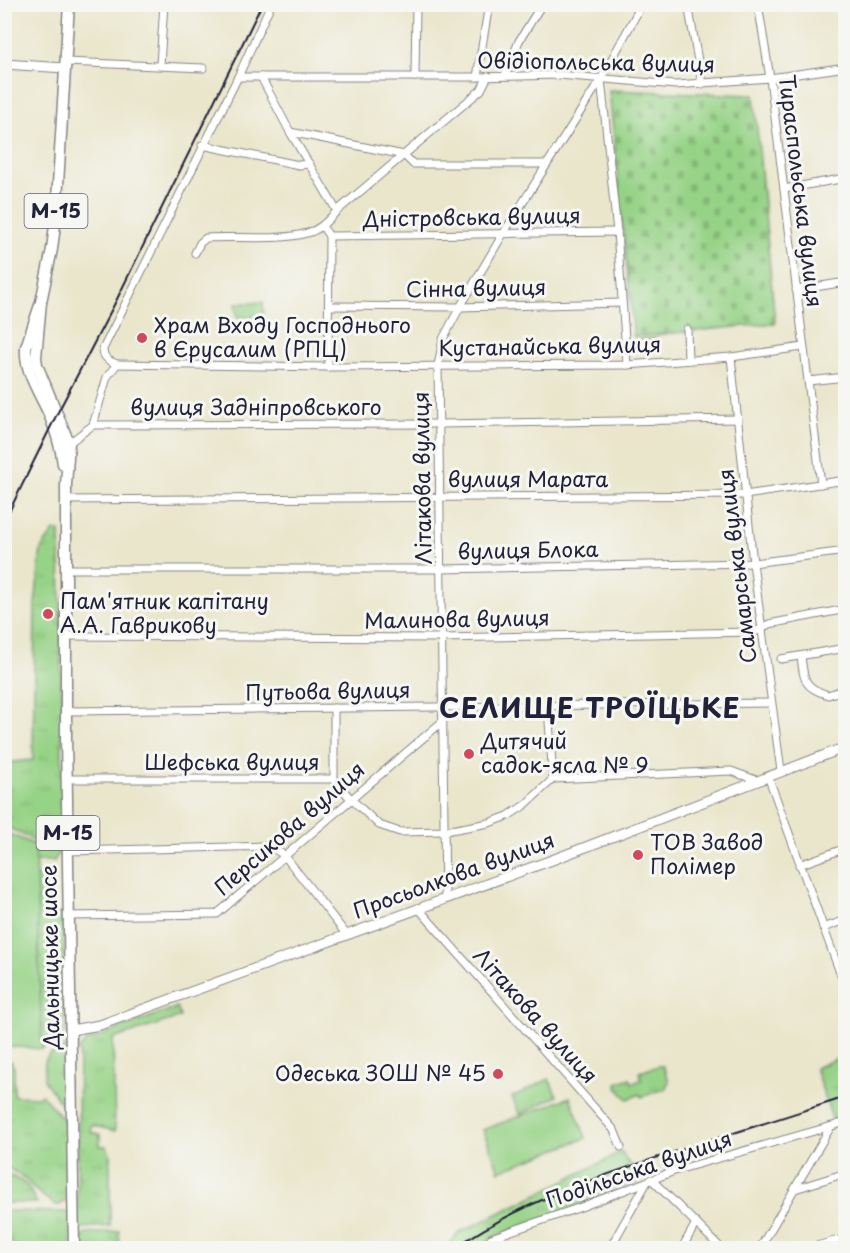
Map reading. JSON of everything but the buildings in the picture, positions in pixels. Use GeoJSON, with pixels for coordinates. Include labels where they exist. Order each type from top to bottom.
{"type":"FeatureCollection","features":[{"type":"Feature","properties":{"kind":"main road","name":"М-15"},"geometry":{"type":"LineString","coordinates":[[66,485],[62,451],[26,362],[26,347],[41,302],[56,217],[69,4]]}},
{"type":"Feature","properties":{"kind":"main road","name":"М-15"},"geometry":{"type":"LineString","coordinates":[[41,302],[36,357],[40,374],[69,443],[66,485]]}},
{"type":"Feature","properties":{"kind":"main road","name":"Дальницьке шосе"},"geometry":{"type":"LineString","coordinates":[[66,485],[66,711],[74,1248]]}},
{"type":"Feature","properties":{"kind":"street"},"geometry":{"type":"LineString","coordinates":[[160,65],[164,4]]}},
{"type":"Feature","properties":{"kind":"street"},"geometry":{"type":"LineString","coordinates":[[415,77],[417,4]]}},
{"type":"Feature","properties":{"kind":"street"},"geometry":{"type":"LineString","coordinates":[[477,77],[489,4]]}},
{"type":"Feature","properties":{"kind":"street"},"geometry":{"type":"LineString","coordinates":[[505,75],[519,41],[542,4]]}},
{"type":"Feature","properties":{"kind":"street","name":"Літакова вулиця"},"geometry":{"type":"LineString","coordinates":[[445,899],[438,366],[443,339],[503,234],[601,78],[642,4]]}},
{"type":"Feature","properties":{"kind":"street"},"geometry":{"type":"LineString","coordinates":[[688,4],[702,84]]}},
{"type":"Feature","properties":{"kind":"street","name":"Тираспольська вулиця"},"geometry":{"type":"LineString","coordinates":[[758,4],[770,78],[821,484]]}},
{"type":"Feature","properties":{"kind":"street"},"geometry":{"type":"LineString","coordinates":[[69,443],[93,425],[107,377],[117,364],[107,360],[103,349],[238,77],[270,6]]}},
{"type":"Feature","properties":{"kind":"street"},"geometry":{"type":"LineString","coordinates":[[4,64],[160,65],[203,68]]}},
{"type":"Feature","properties":{"kind":"street","name":"Овідіопольська вулиця"},"geometry":{"type":"LineString","coordinates":[[238,77],[559,75],[676,85],[770,78],[846,67]]}},
{"type":"Feature","properties":{"kind":"street"},"geometry":{"type":"LineString","coordinates":[[195,253],[200,243],[206,238],[292,236],[308,233],[322,226],[481,90],[488,76]]}},
{"type":"Feature","properties":{"kind":"street"},"geometry":{"type":"LineString","coordinates":[[261,77],[290,132],[337,211]]}},
{"type":"Feature","properties":{"kind":"street"},"geometry":{"type":"LineString","coordinates":[[601,78],[617,232],[627,365]]}},
{"type":"Feature","properties":{"kind":"street"},"geometry":{"type":"LineString","coordinates":[[290,132],[404,155],[412,164],[547,164]]}},
{"type":"Feature","properties":{"kind":"street"},"geometry":{"type":"LineString","coordinates":[[202,146],[299,165],[310,164]]}},
{"type":"Feature","properties":{"kind":"street"},"geometry":{"type":"LineString","coordinates":[[784,189],[846,178]]}},
{"type":"Feature","properties":{"kind":"street"},"geometry":{"type":"LineString","coordinates":[[322,226],[329,236],[328,367]]}},
{"type":"Feature","properties":{"kind":"street","name":"Дністровська вулиця"},"geometry":{"type":"LineString","coordinates":[[329,236],[617,232]]}},
{"type":"Feature","properties":{"kind":"street"},"geometry":{"type":"LineString","coordinates":[[796,290],[846,282]]}},
{"type":"Feature","properties":{"kind":"street","name":"Сінна вулиця"},"geometry":{"type":"LineString","coordinates":[[330,306],[460,307],[622,303]]}},
{"type":"Feature","properties":{"kind":"street"},"geometry":{"type":"LineString","coordinates":[[687,329],[688,360]]}},
{"type":"Feature","properties":{"kind":"street","name":"Кустанайська вулиця"},"geometry":{"type":"LineString","coordinates":[[117,364],[328,367],[627,365],[731,357],[803,347]]}},
{"type":"Feature","properties":{"kind":"street","name":"Самарська вулиця"},"geometry":{"type":"LineString","coordinates":[[731,357],[753,563],[780,771]]}},
{"type":"Feature","properties":{"kind":"street"},"geometry":{"type":"LineString","coordinates":[[808,381],[846,377]]}},
{"type":"Feature","properties":{"kind":"street","name":"вулиця Задніпровського"},"geometry":{"type":"LineString","coordinates":[[93,425],[440,424],[738,419]]}},
{"type":"Feature","properties":{"kind":"street","name":"вулиця Марата"},"geometry":{"type":"LineString","coordinates":[[66,500],[745,495],[846,480]]}},
{"type":"Feature","properties":{"kind":"street","name":"вулиця Блока"},"geometry":{"type":"LineString","coordinates":[[66,569],[440,569],[753,563],[846,551]]}},
{"type":"Feature","properties":{"kind":"street","name":"Малинова вулиця"},"geometry":{"type":"LineString","coordinates":[[66,636],[442,638],[755,632],[769,624],[846,609]]}},
{"type":"Feature","properties":{"kind":"street"},"geometry":{"type":"LineString","coordinates":[[781,659],[846,648]]}},
{"type":"Feature","properties":{"kind":"street"},"geometry":{"type":"LineString","coordinates":[[801,656],[804,679],[810,688],[828,695],[846,689]]}},
{"type":"Feature","properties":{"kind":"street","name":"Путьова вулиця"},"geometry":{"type":"LineString","coordinates":[[66,711],[771,703]]}},
{"type":"Feature","properties":{"kind":"street"},"geometry":{"type":"LineString","coordinates":[[548,707],[553,779],[731,771],[756,780]]}},
{"type":"Feature","properties":{"kind":"street"},"geometry":{"type":"LineString","coordinates":[[334,708],[334,779]]}},
{"type":"Feature","properties":{"kind":"street","name":"Персикова вулиця"},"geometry":{"type":"LineString","coordinates":[[69,916],[217,914],[350,798],[443,721]]}},
{"type":"Feature","properties":{"kind":"street","name":"Просьолкова вулиця"},"geometry":{"type":"LineString","coordinates":[[71,1030],[100,1025],[666,818],[756,780],[846,747]]}},
{"type":"Feature","properties":{"kind":"street"},"geometry":{"type":"LineString","coordinates":[[768,776],[846,989]]}},
{"type":"Feature","properties":{"kind":"street","name":"Шефська вулиця"},"geometry":{"type":"LineString","coordinates":[[67,779],[334,779],[350,798],[379,825],[400,832],[445,831],[489,823],[508,816],[525,805],[553,779]]}},
{"type":"Feature","properties":{"kind":"street"},"geometry":{"type":"LineString","coordinates":[[68,851],[269,846],[284,855],[346,934]]}},
{"type":"Feature","properties":{"kind":"street"},"geometry":{"type":"LineString","coordinates":[[799,865],[846,848]]}},
{"type":"Feature","properties":{"kind":"street","name":"Літакова вулиця"},"geometry":{"type":"LineString","coordinates":[[418,908],[614,1130],[621,1148]]}},
{"type":"Feature","properties":{"kind":"street"},"geometry":{"type":"LineString","coordinates":[[823,928],[846,920]]}},
{"type":"Feature","properties":{"kind":"street","name":"Подільська вулиця"},"geometry":{"type":"LineString","coordinates":[[483,1248],[491,1238],[581,1207],[649,1180],[846,1122]]}},
{"type":"Feature","properties":{"kind":"street"},"geometry":{"type":"LineString","coordinates":[[760,1248],[830,1128]]}},
{"type":"Feature","properties":{"kind":"street"},"geometry":{"type":"LineString","coordinates":[[795,1189],[846,1173]]}},
{"type":"Feature","properties":{"kind":"street"},"geometry":{"type":"LineString","coordinates":[[610,1248],[649,1180],[721,1248]]}},
{"type":"Feature","properties":{"kind":"street"},"geometry":{"type":"LineString","coordinates":[[682,1248],[696,1223]]}},
{"type":"Feature","properties":{"kind":"street"},"geometry":{"type":"LineString","coordinates":[[809,1248],[846,1238]]}},
{"type":"Feature","properties":{"kind":"green space"},"geometry":{"type":"Polygon","coordinates":[[[609,90],[754,95],[775,323],[634,337],[609,90]]]}},
{"type":"Feature","properties":{"kind":"green space"},"geometry":{"type":"Polygon","coordinates":[[[263,302],[264,316],[237,317],[236,304],[263,302]]]}},
{"type":"Feature","properties":{"kind":"green space"},"geometry":{"type":"Polygon","coordinates":[[[656,338],[657,348],[640,351],[639,340],[656,338]]]}},
{"type":"Feature","properties":{"kind":"green space"},"geometry":{"type":"Polygon","coordinates":[[[54,531],[60,531],[63,845],[54,861],[35,861],[35,841],[5,826],[7,786],[4,763],[33,760],[35,605],[41,549],[54,531]]]}},
{"type":"Feature","properties":{"kind":"green space"},"geometry":{"type":"Polygon","coordinates":[[[5,832],[35,845],[42,1049],[5,1046],[5,832]]]}},
{"type":"Feature","properties":{"kind":"green space"},"geometry":{"type":"Polygon","coordinates":[[[36,876],[50,876],[52,914],[64,915],[64,981],[44,983],[44,988],[63,991],[66,1032],[42,1049],[36,876]]]}},
{"type":"Feature","properties":{"kind":"green space"},"geometry":{"type":"Polygon","coordinates":[[[177,1007],[180,1017],[113,1039],[115,1131],[91,1125],[91,1132],[100,1134],[100,1146],[106,1146],[110,1154],[110,1226],[81,1228],[77,1224],[79,1049],[87,1041],[177,1007]]]}},
{"type":"Feature","properties":{"kind":"green space"},"geometry":{"type":"Polygon","coordinates":[[[66,1046],[67,1112],[44,1080],[45,1061],[49,1055],[66,1046]]]}},
{"type":"Feature","properties":{"kind":"green space"},"geometry":{"type":"Polygon","coordinates":[[[845,1055],[845,1117],[833,1121],[815,1068],[845,1055]]]}},
{"type":"Feature","properties":{"kind":"green space"},"geometry":{"type":"Polygon","coordinates":[[[4,1061],[11,1061],[14,1068],[14,1096],[38,1097],[41,1094],[68,1125],[70,1197],[60,1205],[55,1205],[35,1190],[26,1179],[5,1166],[4,1061]]]}},
{"type":"Feature","properties":{"kind":"green space"},"geometry":{"type":"Polygon","coordinates":[[[663,1066],[669,1081],[665,1089],[628,1099],[617,1088],[617,1083],[630,1078],[632,1083],[642,1080],[639,1072],[663,1066]]]}},
{"type":"Feature","properties":{"kind":"green space"},"geometry":{"type":"Polygon","coordinates":[[[549,1079],[557,1096],[520,1114],[512,1097],[549,1079]]]}},
{"type":"Feature","properties":{"kind":"green space"},"geometry":{"type":"Polygon","coordinates":[[[570,1097],[586,1138],[499,1171],[483,1130],[570,1097]]]}},
{"type":"Feature","properties":{"kind":"green space"},"geometry":{"type":"Polygon","coordinates":[[[622,1152],[627,1161],[643,1175],[642,1181],[490,1238],[483,1248],[443,1248],[461,1232],[622,1152]]]}},
{"type":"Feature","properties":{"kind":"green space"},"geometry":{"type":"Polygon","coordinates":[[[5,1172],[27,1185],[37,1203],[5,1203],[5,1172]]]}},
{"type":"Feature","properties":{"kind":"green space"},"geometry":{"type":"Polygon","coordinates":[[[6,1211],[66,1212],[70,1215],[71,1248],[19,1248],[5,1238],[6,1211]]]}},
{"type":"Feature","properties":{"kind":"green space"},"geometry":{"type":"Polygon","coordinates":[[[119,1231],[120,1248],[83,1248],[83,1242],[77,1242],[86,1234],[119,1231]]]}},
{"type":"Feature","properties":{"kind":"railway"},"geometry":{"type":"LineString","coordinates":[[4,522],[262,4]]}},
{"type":"Feature","properties":{"kind":"railway"},"geometry":{"type":"LineString","coordinates":[[7,276],[9,164]]}},
{"type":"Feature","properties":{"kind":"railway"},"geometry":{"type":"LineString","coordinates":[[4,305],[7,269]]}},
{"type":"Feature","properties":{"kind":"railway"},"geometry":{"type":"LineString","coordinates":[[455,1248],[508,1216],[564,1191],[651,1159],[846,1097]]}},
{"type":"Feature","properties":{"kind":"place","name":"Храм Входу Господнього в Єрусалим (РПЦ)"},"geometry":{"type":"Point","coordinates":[142,338]}},
{"type":"Feature","properties":{"kind":"place","name":"Пам'ятник капітану А.А. Гаврикову"},"geometry":{"type":"Point","coordinates":[48,614]}},
{"type":"Feature","properties":{"kind":"place","name":"Дитячий садок-ясла № 9"},"geometry":{"type":"Point","coordinates":[469,754]}},
{"type":"Feature","properties":{"kind":"place","name":"ТОВ Завод Полімер"},"geometry":{"type":"Point","coordinates":[638,855]}},
{"type":"Feature","properties":{"kind":"place","name":"Одеська ЗОШ № 45"},"geometry":{"type":"Point","coordinates":[498,1074]}},
{"type":"Feature","properties":{"kind":"district","name":"СЕЛИЩЕ ТРОЇЦЬКЕ"},"geometry":{"type":"Point","coordinates":[590,709]}}]}
